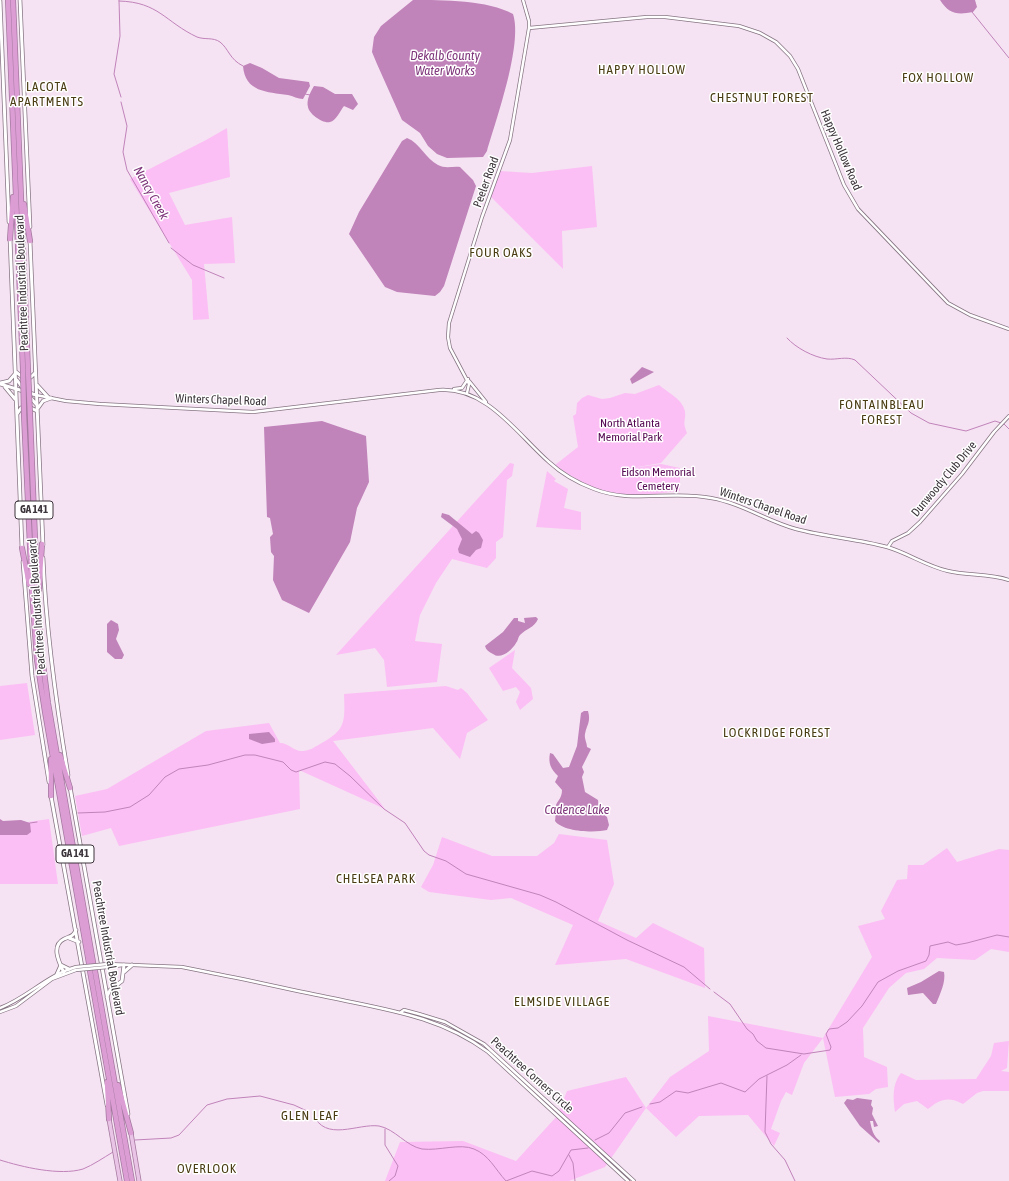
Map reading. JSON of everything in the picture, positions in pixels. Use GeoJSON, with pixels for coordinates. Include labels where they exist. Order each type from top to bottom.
{"type":"FeatureCollection","features":[{"type":"Feature","properties":{"kind":"highway","name":"Peachtree Industrial Boulevard"},"geometry":{"type":"LineString","coordinates":[[8,0],[15,185],[27,415],[38,606],[44,674],[106,1064],[127,1181]]}},
{"type":"Feature","properties":{"kind":"highway","name":"Peachtree Industrial Boulevard"},"geometry":{"type":"LineString","coordinates":[[13,0],[21,185],[25,370]]}},
{"type":"Feature","properties":{"kind":"highway"},"geometry":{"type":"LineString","coordinates":[[10,239],[15,185]]}},
{"type":"Feature","properties":{"kind":"highway"},"geometry":{"type":"LineString","coordinates":[[21,185],[30,241]]}},
{"type":"Feature","properties":{"kind":"highway","name":"Peachtree Industrial Boulevard"},"geometry":{"type":"LineString","coordinates":[[27,415],[32,598],[37,660],[51,748],[92,970],[110,1054],[132,1181]]}},
{"type":"Feature","properties":{"kind":"highway"},"geometry":{"type":"LineString","coordinates":[[38,606],[42,544]]}},
{"type":"Feature","properties":{"kind":"highway"},"geometry":{"type":"LineString","coordinates":[[22,548],[32,598]]}},
{"type":"Feature","properties":{"kind":"highway"},"geometry":{"type":"LineString","coordinates":[[55,740],[70,788]]}},
{"type":"Feature","properties":{"kind":"highway"},"geometry":{"type":"LineString","coordinates":[[51,748],[51,796]]}},
{"type":"Feature","properties":{"kind":"highway"},"geometry":{"type":"LineString","coordinates":[[110,1054],[131,1133]]}},
{"type":"Feature","properties":{"kind":"highway"},"geometry":{"type":"LineString","coordinates":[[106,1064],[109,1119]]}},
{"type":"Feature","properties":{"kind":"main road","name":"Peachtree Industrial Boulevard"},"geometry":{"type":"LineString","coordinates":[[20,0],[42,544],[52,678],[104,984],[140,1181]]}},
{"type":"Feature","properties":{"kind":"main road","name":"Peachtree Industrial Boulevard"},"geometry":{"type":"LineString","coordinates":[[0,1],[22,548],[26,616],[32,676],[51,796],[79,942],[120,1181]]}},
{"type":"Feature","properties":{"kind":"main road"},"geometry":{"type":"LineString","coordinates":[[0,384],[11,379],[16,372],[20,377],[26,379],[32,376],[35,372]]}},
{"type":"Feature","properties":{"kind":"main road"},"geometry":{"type":"LineString","coordinates":[[16,378],[37,409]]}},
{"type":"Feature","properties":{"kind":"main road"},"geometry":{"type":"LineString","coordinates":[[17,408],[36,379]]}},
{"type":"Feature","properties":{"kind":"main road"},"geometry":{"type":"LineString","coordinates":[[36,383],[50,398],[41,403],[37,409]]}},
{"type":"Feature","properties":{"kind":"main road","name":"Winters Chapel Road"},"geometry":{"type":"LineString","coordinates":[[0,384],[36,395]]}},
{"type":"Feature","properties":{"kind":"main road"},"geometry":{"type":"LineString","coordinates":[[4,386],[16,401]]}},
{"type":"Feature","properties":{"kind":"main road"},"geometry":{"type":"LineString","coordinates":[[17,414],[25,407],[37,409]]}},
{"type":"Feature","properties":{"kind":"main road"},"geometry":{"type":"LineString","coordinates":[[64,972],[56,953],[57,947],[61,941],[74,934],[76,928]]}},
{"type":"Feature","properties":{"kind":"main road"},"geometry":{"type":"LineString","coordinates":[[69,938],[79,942]]}},
{"type":"Feature","properties":{"kind":"main road"},"geometry":{"type":"LineString","coordinates":[[60,965],[69,969]]}},
{"type":"Feature","properties":{"kind":"main road"},"geometry":{"type":"LineString","coordinates":[[57,974],[60,965]]}},
{"type":"Feature","properties":{"kind":"main road"},"geometry":{"type":"LineString","coordinates":[[107,998],[113,987],[122,981],[124,965]]}},
{"type":"Feature","properties":{"kind":"main road"},"geometry":{"type":"LineString","coordinates":[[124,973],[132,965]]}},
{"type":"Feature","properties":{"kind":"main road"},"geometry":{"type":"LineString","coordinates":[[104,984],[113,987]]}},
{"type":"Feature","properties":{"kind":"street","name":"Peeler Road"},"geometry":{"type":"LineString","coordinates":[[468,379],[459,366],[450,348],[448,337],[449,323],[482,216],[510,140],[529,28],[529,21],[523,0]]}},
{"type":"Feature","properties":{"kind":"street","name":"Happy Hollow Road"},"geometry":{"type":"LineString","coordinates":[[529,28],[641,18],[665,18],[739,26],[768,37],[783,49],[798,69],[844,185],[858,209],[948,303],[970,316],[1009,329]]}},
{"type":"Feature","properties":{"kind":"street"},"geometry":{"type":"LineString","coordinates":[[449,390],[462,388],[468,379]]}},
{"type":"Feature","properties":{"kind":"street"},"geometry":{"type":"LineString","coordinates":[[467,394],[469,384],[468,379]]}},
{"type":"Feature","properties":{"kind":"street"},"geometry":{"type":"LineString","coordinates":[[468,379],[492,408]]}},
{"type":"Feature","properties":{"kind":"street","name":"Winters Chapel Road"},"geometry":{"type":"LineString","coordinates":[[36,395],[50,398],[111,404],[253,412],[449,390],[467,394],[492,408],[553,465],[574,479],[594,489],[626,497],[679,495],[710,497],[728,502],[795,529],[888,547],[946,571],[996,576],[1009,580]]}},
{"type":"Feature","properties":{"kind":"street","name":"Dunwoody Club Drive"},"geometry":{"type":"LineString","coordinates":[[888,547],[892,541],[908,533],[924,517],[962,474],[994,432],[1009,416]]}},
{"type":"Feature","properties":{"kind":"street","name":"Peachtree Corners Circle"},"geometry":{"type":"LineString","coordinates":[[64,972],[69,969],[124,965],[189,968],[401,1012],[432,1021],[456,1031],[488,1052],[628,1181]]}},
{"type":"Feature","properties":{"kind":"street"},"geometry":{"type":"LineString","coordinates":[[44,985],[75,969]]}},
{"type":"Feature","properties":{"kind":"street","name":"Peachtree Corners Circle"},"geometry":{"type":"LineString","coordinates":[[64,972],[75,969]]}},
{"type":"Feature","properties":{"kind":"street"},"geometry":{"type":"LineString","coordinates":[[0,1008],[57,974],[64,972]]}},
{"type":"Feature","properties":{"kind":"street"},"geometry":{"type":"LineString","coordinates":[[0,1012],[15,1006],[64,972]]}},
{"type":"Feature","properties":{"kind":"street"},"geometry":{"type":"LineString","coordinates":[[12,1002],[15,1006]]}},
{"type":"Feature","properties":{"kind":"street","name":"Peachtree Corners Circle"},"geometry":{"type":"LineString","coordinates":[[401,1012],[404,1010],[445,1022],[484,1044],[634,1181]]}},
{"type":"Feature","properties":{"kind":"green space"},"geometry":{"type":"Polygon","coordinates":[[[227,128],[230,177],[169,193],[185,225],[232,217],[235,263],[204,264],[209,319],[193,320],[192,280],[130,179],[227,128]]]}},
{"type":"Feature","properties":{"kind":"green space"},"geometry":{"type":"Polygon","coordinates":[[[592,166],[597,227],[562,231],[563,269],[490,196],[500,171],[532,173],[592,166]]]}},
{"type":"Feature","properties":{"kind":"green space","name":"North Atlanta Memorial Park"},"geometry":{"type":"Polygon","coordinates":[[[659,385],[682,404],[685,412],[684,423],[687,433],[661,463],[632,468],[661,464],[680,468],[680,491],[632,496],[609,492],[584,483],[555,465],[578,447],[573,416],[576,414],[577,403],[582,398],[588,395],[602,399],[625,393],[635,394],[659,385]]]}},
{"type":"Feature","properties":{"kind":"green space"},"geometry":{"type":"Polygon","coordinates":[[[510,463],[514,464],[512,476],[507,480],[503,537],[496,542],[496,558],[487,568],[452,559],[436,583],[420,615],[415,641],[442,644],[437,682],[387,687],[384,660],[375,648],[336,655],[510,463]]]}},
{"type":"Feature","properties":{"kind":"green space"},"geometry":{"type":"Polygon","coordinates":[[[547,471],[556,479],[554,481],[568,489],[564,508],[581,512],[581,530],[536,527],[547,471]]]}},
{"type":"Feature","properties":{"kind":"green space"},"geometry":{"type":"Polygon","coordinates":[[[515,650],[512,668],[531,688],[533,699],[520,710],[516,702],[520,692],[516,687],[503,691],[489,668],[515,650]]]}},
{"type":"Feature","properties":{"kind":"green space"},"geometry":{"type":"Polygon","coordinates":[[[27,683],[35,735],[0,740],[0,686],[27,683]]]}},
{"type":"Feature","properties":{"kind":"green space"},"geometry":{"type":"Polygon","coordinates":[[[446,686],[458,690],[461,688],[467,693],[488,720],[467,733],[460,759],[433,728],[333,741],[385,809],[299,770],[300,809],[119,846],[111,828],[82,836],[75,796],[107,789],[206,731],[269,723],[280,743],[286,744],[300,751],[305,751],[312,749],[329,739],[339,729],[344,718],[344,694],[446,686]]]}},
{"type":"Feature","properties":{"kind":"green space"},"geometry":{"type":"Polygon","coordinates":[[[49,819],[58,884],[0,884],[0,826],[49,819]]]}},
{"type":"Feature","properties":{"kind":"green space"},"geometry":{"type":"Polygon","coordinates":[[[559,834],[607,840],[614,884],[598,921],[636,938],[653,923],[704,948],[705,988],[626,959],[555,965],[573,925],[511,898],[491,900],[429,892],[421,887],[433,865],[442,837],[492,856],[537,856],[554,843],[559,834]]]}},
{"type":"Feature","properties":{"kind":"green space"},"geometry":{"type":"Polygon","coordinates":[[[947,848],[957,862],[999,849],[1009,850],[1009,952],[991,949],[975,960],[937,958],[924,969],[906,973],[889,988],[863,1028],[864,1057],[887,1067],[888,1087],[876,1089],[869,1094],[835,1097],[823,1038],[872,957],[858,926],[885,919],[881,911],[897,880],[907,879],[908,865],[923,865],[947,848]]]}},
{"type":"Feature","properties":{"kind":"green space"},"geometry":{"type":"Polygon","coordinates":[[[708,1016],[823,1038],[804,1063],[792,1095],[786,1092],[781,1101],[771,1129],[780,1133],[774,1146],[748,1115],[699,1116],[676,1137],[646,1108],[670,1077],[709,1051],[708,1016]]]}},
{"type":"Feature","properties":{"kind":"green space"},"geometry":{"type":"Polygon","coordinates":[[[1009,1041],[1007,1068],[1001,1071],[1009,1072],[1009,1091],[983,1091],[977,1093],[963,1104],[948,1099],[936,1103],[928,1109],[917,1101],[904,1104],[895,1112],[895,1086],[901,1073],[916,1080],[976,1079],[991,1056],[994,1043],[1009,1041]]]}},
{"type":"Feature","properties":{"kind":"green space"},"geometry":{"type":"Polygon","coordinates":[[[626,1077],[646,1108],[605,1167],[569,1181],[385,1181],[400,1142],[463,1141],[516,1161],[557,1116],[567,1091],[626,1077]]]}},
{"type":"Feature","properties":{"kind":"water","name":"Dekalb County Water Works"},"geometry":{"type":"Polygon","coordinates":[[[413,0],[478,3],[503,9],[513,14],[515,27],[512,62],[487,151],[483,157],[447,158],[437,154],[428,146],[420,133],[402,120],[377,64],[372,52],[374,37],[381,26],[413,0]]]}},
{"type":"Feature","properties":{"kind":"water"},"geometry":{"type":"Polygon","coordinates":[[[940,0],[975,0],[977,7],[973,12],[958,13],[950,11],[940,0]]]}},
{"type":"Feature","properties":{"kind":"water"},"geometry":{"type":"Polygon","coordinates":[[[250,63],[279,78],[309,82],[310,86],[303,99],[258,89],[248,81],[245,75],[243,66],[250,63]]]}},
{"type":"Feature","properties":{"kind":"water"},"geometry":{"type":"Polygon","coordinates":[[[314,86],[323,87],[335,94],[352,94],[358,104],[353,110],[344,106],[338,116],[330,122],[320,120],[311,113],[308,107],[308,99],[314,86]]]}},
{"type":"Feature","properties":{"kind":"water"},"geometry":{"type":"Polygon","coordinates":[[[407,138],[416,143],[430,159],[438,165],[446,167],[460,167],[473,180],[476,186],[444,286],[435,296],[397,292],[385,287],[349,234],[359,212],[402,141],[407,138]]]}},
{"type":"Feature","properties":{"kind":"water"},"geometry":{"type":"Polygon","coordinates":[[[642,367],[654,372],[632,384],[630,379],[642,367]]]}},
{"type":"Feature","properties":{"kind":"water"},"geometry":{"type":"Polygon","coordinates":[[[322,421],[366,436],[369,482],[357,508],[350,542],[309,613],[282,600],[273,580],[274,556],[271,552],[270,537],[273,534],[270,518],[267,517],[264,427],[322,421]]]}},
{"type":"Feature","properties":{"kind":"water"},"geometry":{"type":"Polygon","coordinates":[[[442,513],[449,515],[472,534],[476,531],[479,533],[483,540],[481,548],[476,550],[470,557],[459,553],[458,549],[462,539],[457,529],[441,517],[442,513]]]}},
{"type":"Feature","properties":{"kind":"water"},"geometry":{"type":"Polygon","coordinates":[[[536,617],[538,619],[532,626],[520,635],[517,642],[509,651],[499,656],[489,652],[485,646],[503,632],[514,618],[518,618],[518,621],[525,623],[524,618],[536,617]]]}},
{"type":"Feature","properties":{"kind":"water"},"geometry":{"type":"Polygon","coordinates":[[[111,620],[118,624],[119,630],[116,639],[124,655],[122,659],[115,659],[107,652],[107,624],[111,620]]]}},
{"type":"Feature","properties":{"kind":"water","name":"Cadence Lake"},"geometry":{"type":"Polygon","coordinates":[[[588,711],[589,715],[585,737],[587,747],[591,749],[582,767],[584,772],[582,777],[585,792],[598,800],[599,811],[607,817],[609,825],[607,830],[602,831],[580,831],[559,825],[555,821],[556,805],[561,797],[562,790],[555,782],[558,776],[551,766],[549,760],[550,753],[553,754],[563,768],[569,767],[577,746],[581,713],[588,711]]]}},
{"type":"Feature","properties":{"kind":"water"},"geometry":{"type":"Polygon","coordinates":[[[269,732],[275,739],[275,742],[262,744],[249,739],[249,734],[269,732]]]}},
{"type":"Feature","properties":{"kind":"water"},"geometry":{"type":"Polygon","coordinates":[[[0,819],[3,821],[21,820],[30,823],[31,832],[27,835],[0,835],[0,819]]]}},
{"type":"Feature","properties":{"kind":"water"},"geometry":{"type":"Polygon","coordinates":[[[939,971],[944,972],[944,980],[936,1004],[933,1004],[923,993],[908,995],[907,988],[921,982],[939,971]]]}},
{"type":"Feature","properties":{"kind":"water"},"geometry":{"type":"Polygon","coordinates":[[[857,1098],[872,1100],[872,1114],[878,1126],[874,1127],[873,1121],[870,1121],[874,1135],[880,1141],[879,1143],[860,1126],[844,1103],[847,1099],[853,1100],[857,1098]]]}},
{"type":"Feature","properties":{"kind":"waterway","name":"Nancy Creek"},"geometry":{"type":"LineString","coordinates":[[119,0],[120,36],[114,74],[121,97]]}},
{"type":"Feature","properties":{"kind":"waterway"},"geometry":{"type":"LineString","coordinates":[[119,1],[133,2],[144,5],[153,9],[197,37],[217,40],[232,57],[243,66]]}},
{"type":"Feature","properties":{"kind":"waterway"},"geometry":{"type":"LineString","coordinates":[[972,12],[1009,58]]}},
{"type":"Feature","properties":{"kind":"waterway"},"geometry":{"type":"LineString","coordinates":[[305,94],[310,95]]}},
{"type":"Feature","properties":{"kind":"waterway","name":"Nancy Creek"},"geometry":{"type":"LineString","coordinates":[[121,102],[127,126],[123,152],[127,170],[169,243]]}},
{"type":"Feature","properties":{"kind":"waterway","name":"Nancy Creek"},"geometry":{"type":"LineString","coordinates":[[171,248],[193,265],[224,278]]}},
{"type":"Feature","properties":{"kind":"waterway"},"geometry":{"type":"LineString","coordinates":[[787,338],[800,349],[816,356],[827,359],[848,358],[855,360],[911,413],[929,423],[966,431],[995,421],[1004,424],[1009,429]]}},
{"type":"Feature","properties":{"kind":"waterway"},"geometry":{"type":"LineString","coordinates":[[78,813],[105,812],[130,807],[149,795],[165,777],[179,769],[208,765],[245,755],[255,755],[283,762],[291,770],[296,772],[325,762],[335,764],[350,776],[384,809],[405,823],[424,851],[429,855],[446,861],[466,874],[540,895],[556,902],[627,940],[684,967],[710,989]]}},
{"type":"Feature","properties":{"kind":"waterway"},"geometry":{"type":"LineString","coordinates":[[30,823],[37,822]]}},
{"type":"Feature","properties":{"kind":"waterway"},"geometry":{"type":"LineString","coordinates":[[714,992],[730,1004],[747,1029],[753,1034],[757,1041],[766,1048],[804,1054],[830,1050],[831,1047],[826,1034],[829,1029],[838,1028],[847,1022],[862,1006],[878,982],[898,971],[926,961],[929,955],[930,946],[948,942],[956,945],[997,935],[1009,937]]}},
{"type":"Feature","properties":{"kind":"waterway"},"geometry":{"type":"LineString","coordinates":[[650,1104],[660,1102],[676,1091],[688,1093],[721,1083],[745,1092],[759,1079],[787,1065],[801,1055]]}},
{"type":"Feature","properties":{"kind":"waterway"},"geometry":{"type":"LineString","coordinates":[[767,1076],[765,1132],[771,1144],[785,1160],[795,1181]]}},
{"type":"Feature","properties":{"kind":"waterway"},"geometry":{"type":"LineString","coordinates":[[135,1140],[171,1138],[179,1135],[207,1105],[227,1099],[260,1096],[294,1105],[307,1111]]}},
{"type":"Feature","properties":{"kind":"waterway"},"geometry":{"type":"LineString","coordinates":[[595,1140],[609,1133],[625,1113],[642,1107]]}},
{"type":"Feature","properties":{"kind":"waterway"},"geometry":{"type":"LineString","coordinates":[[313,1114],[318,1123],[325,1128],[334,1130],[379,1126],[390,1130],[411,1145],[422,1149],[456,1147],[468,1147],[474,1149],[484,1155],[506,1181],[532,1171],[552,1176],[559,1171],[571,1150],[588,1148]]}},
{"type":"Feature","properties":{"kind":"waterway"},"geometry":{"type":"LineString","coordinates":[[385,1129],[385,1145],[398,1166],[395,1176],[389,1181]]}},
{"type":"Feature","properties":{"kind":"waterway"},"geometry":{"type":"LineString","coordinates":[[0,1160],[41,1170],[63,1172],[83,1169],[113,1152]]}},
{"type":"Feature","properties":{"kind":"waterway"},"geometry":{"type":"LineString","coordinates":[[569,1155],[573,1163],[575,1181]]}},
{"type":"Feature","properties":{"kind":"district","name":"HAPPY HOLLOW"},"geometry":{"type":"Point","coordinates":[642,70]}},
{"type":"Feature","properties":{"kind":"district","name":"FOX HOLLOW"},"geometry":{"type":"Point","coordinates":[938,78]}},
{"type":"Feature","properties":{"kind":"district","name":"LACOTA APARTMENTS"},"geometry":{"type":"Point","coordinates":[47,94]}},
{"type":"Feature","properties":{"kind":"district","name":"CHESTNUT FOREST"},"geometry":{"type":"Point","coordinates":[762,98]}},
{"type":"Feature","properties":{"kind":"district","name":"FOUR OAKS"},"geometry":{"type":"Point","coordinates":[501,253]}},
{"type":"Feature","properties":{"kind":"district","name":"FONTAINBLEAU FOREST"},"geometry":{"type":"Point","coordinates":[882,412]}},
{"type":"Feature","properties":{"kind":"district","name":"LOCKRIDGE FOREST"},"geometry":{"type":"Point","coordinates":[777,733]}},
{"type":"Feature","properties":{"kind":"district","name":"CHELSEA PARK"},"geometry":{"type":"Point","coordinates":[376,879]}},
{"type":"Feature","properties":{"kind":"district","name":"ELMSIDE VILLAGE"},"geometry":{"type":"Point","coordinates":[562,1002]}},
{"type":"Feature","properties":{"kind":"district","name":"GLEN LEAF"},"geometry":{"type":"Point","coordinates":[310,1116]}},
{"type":"Feature","properties":{"kind":"district","name":"OVERLOOK"},"geometry":{"type":"Point","coordinates":[207,1169]}},
{"type":"Feature","properties":{"kind":"park label","name":"Eidson Memorial Cemetery"},"geometry":{"type":"Point","coordinates":[658,479]}}]}
